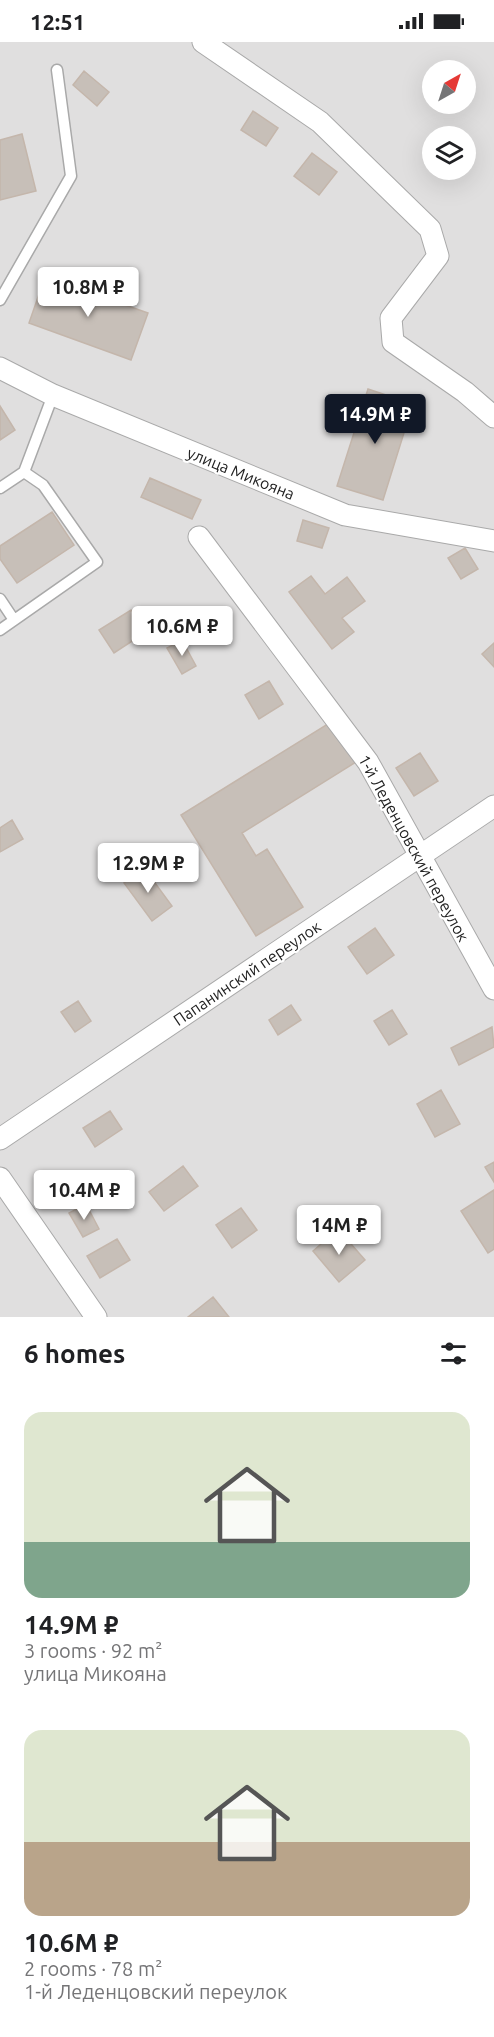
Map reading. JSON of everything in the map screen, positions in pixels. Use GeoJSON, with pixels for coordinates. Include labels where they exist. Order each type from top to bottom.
{"type":"FeatureCollection","features":[{"type":"Feature","properties":{"kind":"street"},"geometry":{"type":"LineString","coordinates":[[203,42],[320,123],[430,229],[438,256],[391,318],[393,342],[465,392],[494,417]]}},
{"type":"Feature","properties":{"kind":"street","name":"улица Микояна"},"geometry":{"type":"LineString","coordinates":[[0,368],[53,395],[345,515],[494,542]]}},
{"type":"Feature","properties":{"kind":"street","name":"1-й Леденцовский переулок"},"geometry":{"type":"LineString","coordinates":[[199,537],[368,762],[494,989]]}},
{"type":"Feature","properties":{"kind":"street","name":"Папанинский переулок"},"geometry":{"type":"LineString","coordinates":[[0,1139],[494,806]]}},
{"type":"Feature","properties":{"kind":"street"},"geometry":{"type":"LineString","coordinates":[[0,1178],[96,1317]]}},
{"type":"Feature","properties":{"kind":"lane"},"geometry":{"type":"LineString","coordinates":[[0,300],[71,176],[57,70]]}},
{"type":"Feature","properties":{"kind":"lane"},"geometry":{"type":"LineString","coordinates":[[0,488],[24,472],[53,395]]}},
{"type":"Feature","properties":{"kind":"lane"},"geometry":{"type":"LineString","coordinates":[[0,630],[97,562],[43,485],[24,472]]}},
{"type":"Feature","properties":{"kind":"lane"},"geometry":{"type":"LineString","coordinates":[[0,599],[14,620]]}},
{"type":"Feature","properties":{"kind":"shaded area"},"geometry":{"type":"Polygon","coordinates":[[[0,42],[494,42],[494,1317],[0,1317],[0,42]]]}},
{"type":"Feature","properties":{"kind":"building"},"geometry":{"type":"Polygon","coordinates":[[[84,71],[109,92],[97,106],[73,85],[84,71]]]}},
{"type":"Feature","properties":{"kind":"building"},"geometry":{"type":"Polygon","coordinates":[[[253,111],[278,128],[266,146],[241,130],[253,111]]]}},
{"type":"Feature","properties":{"kind":"building"},"geometry":{"type":"Polygon","coordinates":[[[22,134],[36,191],[0,200],[0,140],[22,134]]]}},
{"type":"Feature","properties":{"kind":"building"},"geometry":{"type":"Polygon","coordinates":[[[312,153],[337,172],[319,195],[294,176],[312,153]]]}},
{"type":"Feature","properties":{"kind":"building"},"geometry":{"type":"Polygon","coordinates":[[[45,277],[148,313],[131,360],[29,323],[45,277]]]}},
{"type":"Feature","properties":{"kind":"building"},"geometry":{"type":"Polygon","coordinates":[[[368,389],[413,404],[383,500],[337,486],[368,389]]]}},
{"type":"Feature","properties":{"kind":"building"},"geometry":{"type":"Polygon","coordinates":[[[0,406],[15,430],[0,440],[0,406]]]}},
{"type":"Feature","properties":{"kind":"building"},"geometry":{"type":"Polygon","coordinates":[[[150,478],[201,500],[192,519],[141,497],[150,478]]]}},
{"type":"Feature","properties":{"kind":"building"},"geometry":{"type":"Polygon","coordinates":[[[52,512],[74,545],[17,583],[0,559],[0,546],[52,512]]]}},
{"type":"Feature","properties":{"kind":"building"},"geometry":{"type":"Polygon","coordinates":[[[303,520],[329,528],[322,548],[297,541],[303,520]]]}},
{"type":"Feature","properties":{"kind":"building"},"geometry":{"type":"Polygon","coordinates":[[[465,548],[478,569],[461,579],[448,558],[465,548]]]}},
{"type":"Feature","properties":{"kind":"building"},"geometry":{"type":"Polygon","coordinates":[[[311,576],[325,594],[347,577],[365,601],[342,618],[354,632],[332,649],[289,592],[311,576]]]}},
{"type":"Feature","properties":{"kind":"building"},"geometry":{"type":"Polygon","coordinates":[[[131,610],[146,632],[114,653],[99,630],[131,610]]]}},
{"type":"Feature","properties":{"kind":"building"},"geometry":{"type":"Polygon","coordinates":[[[182,640],[196,666],[182,674],[167,648],[182,640]]]}},
{"type":"Feature","properties":{"kind":"building"},"geometry":{"type":"Polygon","coordinates":[[[494,643],[494,667],[482,654],[494,643]]]}},
{"type":"Feature","properties":{"kind":"building"},"geometry":{"type":"Polygon","coordinates":[[[269,681],[283,704],[259,719],[245,695],[269,681]]]}},
{"type":"Feature","properties":{"kind":"building"},"geometry":{"type":"Polygon","coordinates":[[[331,722],[356,762],[242,833],[256,856],[267,849],[303,907],[256,936],[181,815],[331,722]]]}},
{"type":"Feature","properties":{"kind":"building"},"geometry":{"type":"Polygon","coordinates":[[[420,753],[438,781],[414,796],[396,768],[420,753]]]}},
{"type":"Feature","properties":{"kind":"building"},"geometry":{"type":"Polygon","coordinates":[[[12,820],[23,839],[0,852],[0,828],[12,820]]]}},
{"type":"Feature","properties":{"kind":"building"},"geometry":{"type":"Polygon","coordinates":[[[144,868],[172,906],[152,921],[124,883],[144,868]]]}},
{"type":"Feature","properties":{"kind":"building"},"geometry":{"type":"Polygon","coordinates":[[[375,928],[394,955],[367,974],[348,947],[375,928]]]}},
{"type":"Feature","properties":{"kind":"building"},"geometry":{"type":"Polygon","coordinates":[[[78,1001],[91,1021],[75,1032],[61,1012],[78,1001]]]}},
{"type":"Feature","properties":{"kind":"building"},"geometry":{"type":"Polygon","coordinates":[[[291,1005],[301,1020],[278,1035],[269,1020],[291,1005]]]}},
{"type":"Feature","properties":{"kind":"building"},"geometry":{"type":"Polygon","coordinates":[[[392,1010],[407,1034],[389,1045],[374,1021],[392,1010]]]}},
{"type":"Feature","properties":{"kind":"building"},"geometry":{"type":"Polygon","coordinates":[[[492,1027],[494,1047],[459,1065],[451,1048],[492,1027]]]}},
{"type":"Feature","properties":{"kind":"building"},"geometry":{"type":"Polygon","coordinates":[[[441,1090],[460,1124],[435,1137],[417,1104],[441,1090]]]}},
{"type":"Feature","properties":{"kind":"building"},"geometry":{"type":"Polygon","coordinates":[[[110,1111],[122,1129],[95,1147],[83,1128],[110,1111]]]}},
{"type":"Feature","properties":{"kind":"building"},"geometry":{"type":"Polygon","coordinates":[[[494,1162],[494,1182],[485,1167],[494,1162]]]}},
{"type":"Feature","properties":{"kind":"building"},"geometry":{"type":"Polygon","coordinates":[[[183,1166],[198,1186],[164,1211],[149,1192],[183,1166]]]}},
{"type":"Feature","properties":{"kind":"building"},"geometry":{"type":"Polygon","coordinates":[[[494,1190],[494,1249],[488,1253],[461,1211],[494,1190]]]}},
{"type":"Feature","properties":{"kind":"building"},"geometry":{"type":"Polygon","coordinates":[[[86,1204],[99,1229],[83,1237],[69,1213],[86,1204]]]}},
{"type":"Feature","properties":{"kind":"building"},"geometry":{"type":"Polygon","coordinates":[[[241,1208],[257,1230],[232,1248],[216,1225],[241,1208]]]}},
{"type":"Feature","properties":{"kind":"building"},"geometry":{"type":"Polygon","coordinates":[[[338,1229],[365,1260],[339,1282],[313,1251],[338,1229]]]}},
{"type":"Feature","properties":{"kind":"building"},"geometry":{"type":"Polygon","coordinates":[[[117,1239],[130,1260],[100,1278],[87,1256],[117,1239]]]}},
{"type":"Feature","properties":{"kind":"building"},"geometry":{"type":"Polygon","coordinates":[[[213,1297],[229,1317],[188,1317],[213,1297]]]}}]}
